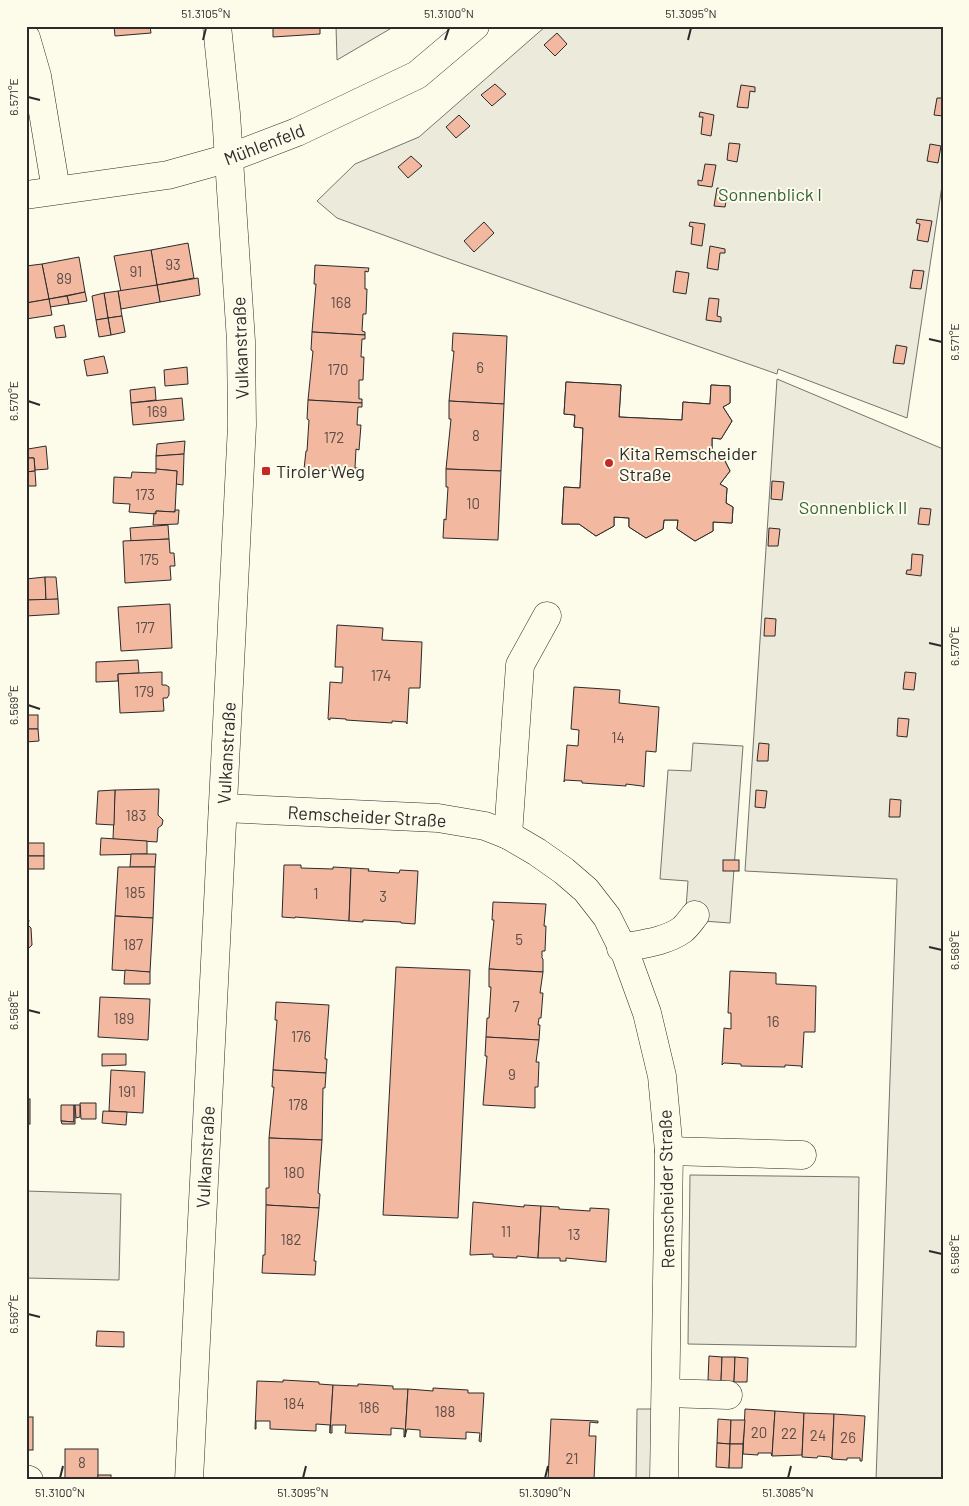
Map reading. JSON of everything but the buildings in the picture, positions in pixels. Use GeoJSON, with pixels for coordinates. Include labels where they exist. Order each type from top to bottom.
{"type":"FeatureCollection","features":[{"type":"Feature","properties":{"kind":"street","name":"Vulkanstraße"},"geometry":{"type":"LineString","coordinates":[[189,1480],[242,417],[242,341],[229,158],[216,26]]}},
{"type":"Feature","properties":{"kind":"street","name":"Mühlenfeld"},"geometry":{"type":"LineString","coordinates":[[26,196],[56,190],[168,175],[229,158],[297,132],[417,75],[475,26]]}},
{"type":"Feature","properties":{"kind":"street"},"geometry":{"type":"LineString","coordinates":[[26,38],[38,76],[56,190]]}},
{"type":"Feature","properties":{"kind":"street"},"geometry":{"type":"LineString","coordinates":[[508,835],[520,665],[547,616]]}},
{"type":"Feature","properties":{"kind":"street","name":"Remscheider Straße"},"geometry":{"type":"LineString","coordinates":[[223,808],[438,818],[485,826],[508,835],[564,871],[586,890],[607,917],[626,955],[647,1013],[662,1076],[669,1151],[664,1480]]}},
{"type":"Feature","properties":{"kind":"street"},"geometry":{"type":"LineString","coordinates":[[621,948],[673,935],[684,929],[695,915]]}},
{"type":"Feature","properties":{"kind":"street"},"geometry":{"type":"LineString","coordinates":[[669,1151],[802,1155]]}},
{"type":"Feature","properties":{"kind":"street"},"geometry":{"type":"LineString","coordinates":[[666,1392],[728,1395]]}},
{"type":"Feature","properties":{"kind":"green space"},"geometry":{"type":"Polygon","coordinates":[[[336,26],[395,26],[337,60],[336,26]]]}},
{"type":"Feature","properties":{"kind":"green space","name":"Sonnenblick I"},"geometry":{"type":"Polygon","coordinates":[[[546,26],[943,26],[943,179],[907,418],[778,369],[777,374],[337,218],[317,201],[355,164],[419,137],[546,26]]]}},
{"type":"Feature","properties":{"kind":"green space","name":"Sonnenblick II"},"geometry":{"type":"Polygon","coordinates":[[[777,379],[943,449],[943,1480],[876,1480],[897,879],[745,871],[777,379]]]}},
{"type":"Feature","properties":{"kind":"green space"},"geometry":{"type":"Polygon","coordinates":[[[690,1175],[859,1177],[856,1347],[688,1344],[690,1175]]]}},
{"type":"Feature","properties":{"kind":"green space"},"geometry":{"type":"Polygon","coordinates":[[[26,1191],[121,1194],[119,1280],[26,1278],[26,1191]]]}},
{"type":"Feature","properties":{"kind":"shaded area"},"geometry":{"type":"Polygon","coordinates":[[[693,743],[743,746],[730,923],[703,921],[686,908],[688,881],[660,879],[668,770],[691,771],[693,743]]]}},
{"type":"Feature","properties":{"kind":"shaded area"},"geometry":{"type":"Polygon","coordinates":[[[637,1409],[655,1409],[654,1480],[636,1480],[637,1409]]]}},
{"type":"Feature","properties":{"kind":"place","name":"Kita Remscheider Straße"},"geometry":{"type":"Point","coordinates":[609,463]}},
{"type":"Feature","properties":{"kind":"place","name":"Tiroler Weg"},"geometry":{"type":"Point","coordinates":[266,471]}}]}
